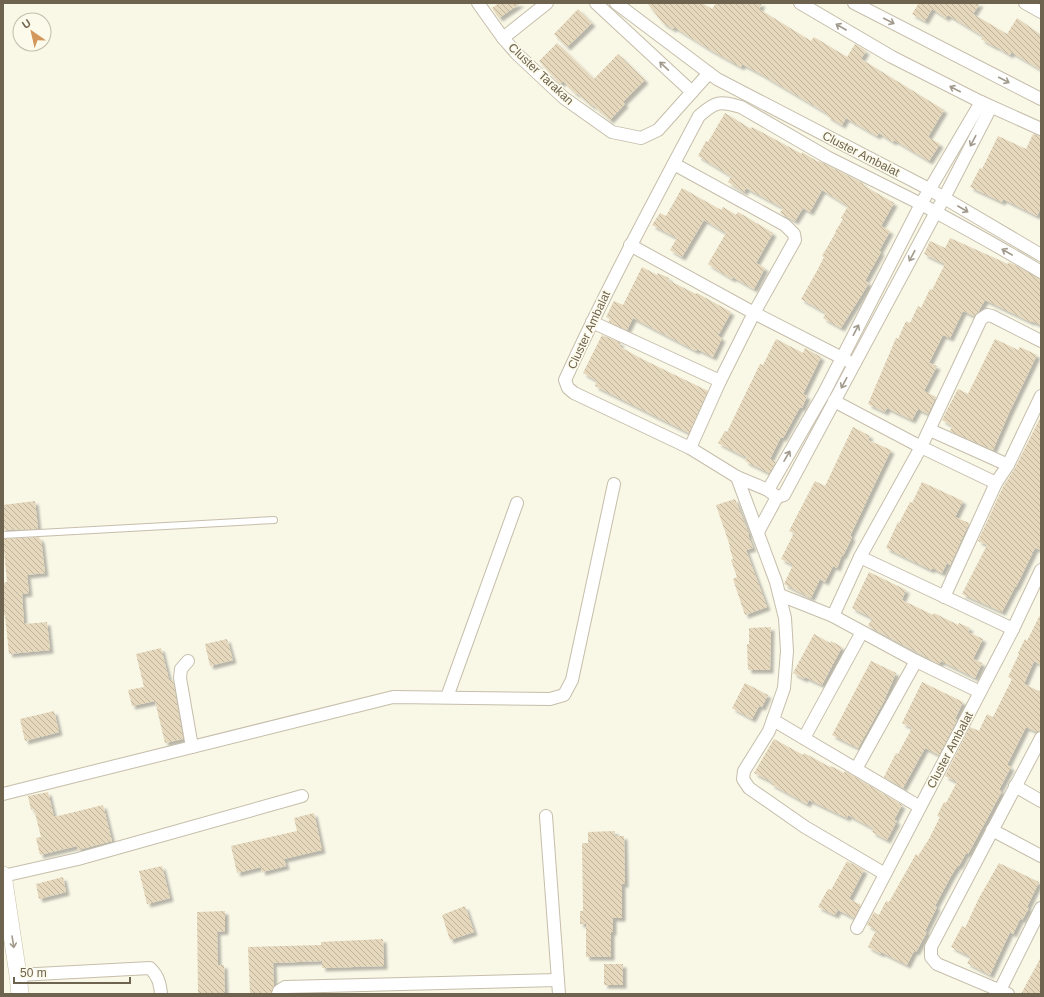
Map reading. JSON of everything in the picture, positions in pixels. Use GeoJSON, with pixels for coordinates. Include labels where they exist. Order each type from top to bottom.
{"type":"FeatureCollection","features":[{"type":"Feature","properties":{"kind":"main road"},"geometry":{"type":"LineString","coordinates":[[3,876],[20,994]]}},
{"type":"Feature","properties":{"kind":"street","name":"Cluster Tarakan"},"geometry":{"type":"LineString","coordinates":[[478,3],[503,38],[517,54],[564,98],[612,132],[641,138],[658,130],[709,74]]}},
{"type":"Feature","properties":{"kind":"street"},"geometry":{"type":"LineString","coordinates":[[503,38],[547,3]]}},
{"type":"Feature","properties":{"kind":"street"},"geometry":{"type":"LineString","coordinates":[[596,3],[695,89]]}},
{"type":"Feature","properties":{"kind":"street"},"geometry":{"type":"LineString","coordinates":[[616,3],[709,74]]}},
{"type":"Feature","properties":{"kind":"street"},"geometry":{"type":"LineString","coordinates":[[800,3],[892,57],[986,104],[1041,129]]}},
{"type":"Feature","properties":{"kind":"street"},"geometry":{"type":"LineString","coordinates":[[854,3],[1041,99]]}},
{"type":"Feature","properties":{"kind":"street"},"geometry":{"type":"LineString","coordinates":[[1025,3],[1041,12]]}},
{"type":"Feature","properties":{"kind":"street","name":"Cluster Ambalat"},"geometry":{"type":"LineString","coordinates":[[709,74],[717,80],[929,189],[1041,255]]}},
{"type":"Feature","properties":{"kind":"street","name":"Cluster Ambalat"},"geometry":{"type":"LineString","coordinates":[[772,494],[738,477],[690,448],[574,393],[568,388],[565,380],[630,245],[699,116],[710,106],[718,103],[741,107],[828,157],[936,212],[1041,272]]}},
{"type":"Feature","properties":{"kind":"street"},"geometry":{"type":"LineString","coordinates":[[758,532],[772,494],[841,357],[921,204],[929,189],[986,104]]}},
{"type":"Feature","properties":{"kind":"street"},"geometry":{"type":"LineString","coordinates":[[772,494],[784,495],[944,198],[986,104]]}},
{"type":"Feature","properties":{"kind":"street"},"geometry":{"type":"LineString","coordinates":[[674,164],[785,225],[794,234],[795,240],[754,313],[720,381],[690,448]]}},
{"type":"Feature","properties":{"kind":"street"},"geometry":{"type":"LineString","coordinates":[[630,245],[754,313],[854,364]]}},
{"type":"Feature","properties":{"kind":"street"},"geometry":{"type":"LineString","coordinates":[[833,616],[860,557],[930,430],[981,319],[987,315],[992,316],[1041,341]]}},
{"type":"Feature","properties":{"kind":"street"},"geometry":{"type":"LineString","coordinates":[[592,322],[720,381]]}},
{"type":"Feature","properties":{"kind":"street"},"geometry":{"type":"LineString","coordinates":[[944,596],[996,483],[1008,465],[1041,396]]}},
{"type":"Feature","properties":{"kind":"street"},"geometry":{"type":"LineString","coordinates":[[834,401],[921,447],[996,483]]}},
{"type":"Feature","properties":{"kind":"street"},"geometry":{"type":"LineString","coordinates":[[930,430],[1008,465]]}},
{"type":"Feature","properties":{"kind":"street"},"geometry":{"type":"LineString","coordinates":[[738,477],[780,595],[785,618],[787,651],[784,688],[769,731],[744,771],[743,779],[749,788],[805,827],[885,874]]}},
{"type":"Feature","properties":{"kind":"street"},"geometry":{"type":"LineString","coordinates":[[3,794],[393,697],[550,699],[564,695],[572,680],[614,484]]}},
{"type":"Feature","properties":{"kind":"street"},"geometry":{"type":"LineString","coordinates":[[447,697],[517,503]]}},
{"type":"Feature","properties":{"kind":"street"},"geometry":{"type":"LineString","coordinates":[[860,557],[1013,629]]}},
{"type":"Feature","properties":{"kind":"street","name":"Cluster Ambalat"},"geometry":{"type":"LineString","coordinates":[[857,928],[1013,629],[1041,570]]}},
{"type":"Feature","properties":{"kind":"street"},"geometry":{"type":"LineString","coordinates":[[780,595],[833,616],[916,661],[980,692]]}},
{"type":"Feature","properties":{"kind":"street"},"geometry":{"type":"LineString","coordinates":[[804,738],[862,632]]}},
{"type":"Feature","properties":{"kind":"street"},"geometry":{"type":"LineString","coordinates":[[188,661],[181,669],[180,678],[192,747]]}},
{"type":"Feature","properties":{"kind":"street"},"geometry":{"type":"LineString","coordinates":[[856,769],[916,661]]}},
{"type":"Feature","properties":{"kind":"street"},"geometry":{"type":"LineString","coordinates":[[773,720],[920,807]]}},
{"type":"Feature","properties":{"kind":"street"},"geometry":{"type":"LineString","coordinates":[[1041,738],[931,948],[931,957],[937,964],[1004,992],[1041,908]]}},
{"type":"Feature","properties":{"kind":"street"},"geometry":{"type":"LineString","coordinates":[[1015,786],[1041,801]]}},
{"type":"Feature","properties":{"kind":"street"},"geometry":{"type":"LineString","coordinates":[[3,876],[78,859],[302,796]]}},
{"type":"Feature","properties":{"kind":"street"},"geometry":{"type":"LineString","coordinates":[[546,816],[560,994]]}},
{"type":"Feature","properties":{"kind":"street"},"geometry":{"type":"LineString","coordinates":[[992,830],[1041,856]]}},
{"type":"Feature","properties":{"kind":"street"},"geometry":{"type":"LineString","coordinates":[[18,975],[150,968],[157,975],[161,994]]}},
{"type":"Feature","properties":{"kind":"street"},"geometry":{"type":"LineString","coordinates":[[278,994],[285,987],[558,980]]}},
{"type":"Feature","properties":{"kind":"lane"},"geometry":{"type":"LineString","coordinates":[[3,535],[274,520]]}},
{"type":"Feature","properties":{"kind":"building"},"geometry":{"type":"Polygon","coordinates":[[[499,3],[521,3],[499,18],[492,8],[499,3]]]}},
{"type":"Feature","properties":{"kind":"building"},"geometry":{"type":"Polygon","coordinates":[[[647,3],[702,3],[712,9],[716,3],[762,3],[759,9],[811,41],[814,37],[847,57],[855,44],[866,51],[861,59],[944,110],[928,137],[940,144],[929,161],[894,140],[893,142],[879,133],[877,136],[846,118],[842,125],[827,116],[828,114],[761,74],[742,64],[741,67],[674,27],[673,29],[663,23],[647,3]]]}},
{"type":"Feature","properties":{"kind":"building"},"geometry":{"type":"Polygon","coordinates":[[[919,3],[980,3],[973,14],[1007,34],[1017,18],[1041,35],[1041,70],[1011,52],[1010,55],[981,39],[983,36],[948,15],[946,18],[932,9],[925,21],[912,14],[919,3]]]}},
{"type":"Feature","properties":{"kind":"building"},"geometry":{"type":"Polygon","coordinates":[[[578,9],[592,23],[567,47],[554,34],[578,9]]]}},
{"type":"Feature","properties":{"kind":"building"},"geometry":{"type":"Polygon","coordinates":[[[557,43],[594,79],[618,54],[645,80],[623,102],[625,104],[610,120],[593,105],[592,106],[577,93],[576,94],[563,81],[560,84],[539,61],[557,43]]]}},
{"type":"Feature","properties":{"kind":"building"},"geometry":{"type":"Polygon","coordinates":[[[725,113],[751,129],[752,127],[802,154],[802,152],[818,162],[819,161],[864,184],[863,185],[894,203],[881,226],[890,231],[879,251],[881,252],[865,281],[869,283],[841,328],[823,318],[826,313],[801,299],[818,269],[824,257],[822,256],[843,219],[841,218],[848,206],[822,190],[810,212],[803,208],[795,221],[780,213],[783,208],[746,188],[744,192],[728,182],[731,176],[698,156],[706,141],[708,142],[725,113]]]}},
{"type":"Feature","properties":{"kind":"building"},"geometry":{"type":"Polygon","coordinates":[[[1033,134],[1041,136],[1041,208],[1037,216],[1003,199],[1002,202],[970,187],[980,168],[982,169],[998,136],[1026,149],[1033,134]]]}},
{"type":"Feature","properties":{"kind":"building"},"geometry":{"type":"Polygon","coordinates":[[[682,188],[721,210],[723,207],[736,215],[738,212],[773,233],[756,263],[765,268],[754,289],[733,277],[732,279],[708,264],[726,233],[704,220],[682,257],[670,250],[677,238],[652,225],[660,213],[666,216],[682,188]]]}},
{"type":"Feature","properties":{"kind":"building"},"geometry":{"type":"Polygon","coordinates":[[[950,238],[1008,264],[1009,262],[1041,279],[1041,325],[1031,322],[985,300],[974,316],[963,311],[950,338],[943,335],[929,363],[937,366],[924,391],[936,397],[928,414],[918,409],[912,420],[887,408],[885,412],[868,404],[896,338],[898,339],[906,321],[910,323],[918,306],[921,308],[945,264],[924,254],[930,241],[945,248],[950,238]]]}},
{"type":"Feature","properties":{"kind":"building"},"geometry":{"type":"Polygon","coordinates":[[[642,267],[657,275],[658,273],[669,278],[668,280],[696,294],[697,293],[731,312],[718,336],[722,338],[713,357],[697,349],[696,351],[633,318],[627,330],[609,322],[610,319],[606,317],[614,301],[623,305],[642,267]]]}},
{"type":"Feature","properties":{"kind":"building"},"geometry":{"type":"Polygon","coordinates":[[[602,335],[621,343],[619,346],[638,357],[708,391],[689,433],[595,386],[597,381],[583,373],[602,335]]]}},
{"type":"Feature","properties":{"kind":"building"},"geometry":{"type":"Polygon","coordinates":[[[776,339],[803,353],[805,348],[821,357],[803,394],[807,396],[802,408],[800,407],[783,438],[781,437],[770,459],[776,462],[769,473],[745,461],[747,458],[718,443],[725,431],[727,432],[760,364],[763,365],[776,339]]]}},
{"type":"Feature","properties":{"kind":"building"},"geometry":{"type":"Polygon","coordinates":[[[995,339],[1018,350],[1020,347],[1037,355],[993,450],[950,431],[952,426],[942,420],[958,389],[968,394],[995,339]]]}},
{"type":"Feature","properties":{"kind":"building"},"geometry":{"type":"Polygon","coordinates":[[[1041,416],[1041,550],[1035,548],[1002,612],[962,594],[987,545],[978,541],[1003,487],[1015,468],[1041,416]]]}},
{"type":"Feature","properties":{"kind":"building"},"geometry":{"type":"Polygon","coordinates":[[[853,427],[870,436],[868,440],[891,450],[850,536],[852,537],[837,568],[833,566],[825,582],[820,579],[811,598],[784,584],[793,565],[781,559],[794,533],[789,531],[815,481],[825,486],[853,427]]]}},
{"type":"Feature","properties":{"kind":"building"},"geometry":{"type":"Polygon","coordinates":[[[922,482],[963,501],[955,517],[969,523],[950,565],[947,563],[942,573],[932,568],[931,570],[886,548],[898,522],[899,523],[910,502],[912,503],[922,482]]]}},
{"type":"Feature","properties":{"kind":"building"},"geometry":{"type":"Polygon","coordinates":[[[735,499],[753,548],[746,550],[767,607],[745,615],[733,579],[737,577],[731,560],[733,559],[730,546],[716,505],[735,499]]]}},
{"type":"Feature","properties":{"kind":"building"},"geometry":{"type":"Polygon","coordinates":[[[35,501],[38,529],[3,530],[3,505],[35,501]]]}},
{"type":"Feature","properties":{"kind":"building"},"geometry":{"type":"Polygon","coordinates":[[[39,537],[40,540],[41,539],[45,573],[27,575],[29,593],[22,594],[24,624],[47,622],[50,650],[9,654],[5,615],[3,615],[3,583],[7,582],[3,539],[39,537]]]}},
{"type":"Feature","properties":{"kind":"building"},"geometry":{"type":"Polygon","coordinates":[[[869,572],[906,590],[902,600],[933,615],[934,613],[958,625],[959,623],[970,628],[968,632],[983,639],[973,659],[982,663],[975,678],[941,661],[939,664],[868,626],[872,618],[852,608],[869,572]]]}},
{"type":"Feature","properties":{"kind":"building"},"geometry":{"type":"Polygon","coordinates":[[[1041,613],[1041,665],[1034,661],[1024,684],[1041,692],[1041,731],[1037,732],[1026,727],[1007,765],[1011,767],[999,790],[1002,791],[968,854],[966,853],[959,866],[958,865],[951,876],[935,906],[937,907],[925,931],[927,932],[916,952],[914,951],[907,965],[881,952],[881,954],[868,947],[876,930],[867,925],[874,912],[879,915],[886,901],[889,902],[916,854],[918,856],[929,839],[940,817],[937,816],[957,782],[945,776],[970,727],[979,731],[987,714],[993,717],[1012,679],[1008,677],[1019,654],[1018,653],[1025,639],[1027,641],[1041,613]]]}},
{"type":"Feature","properties":{"kind":"building"},"geometry":{"type":"Polygon","coordinates":[[[771,627],[770,670],[748,670],[747,644],[749,644],[749,628],[771,627]]]}},
{"type":"Feature","properties":{"kind":"building"},"geometry":{"type":"Polygon","coordinates":[[[814,634],[830,643],[831,641],[842,647],[822,685],[805,677],[804,679],[793,673],[814,634]]]}},
{"type":"Feature","properties":{"kind":"building"},"geometry":{"type":"Polygon","coordinates":[[[227,639],[233,660],[210,666],[205,644],[227,639]]]}},
{"type":"Feature","properties":{"kind":"building"},"geometry":{"type":"Polygon","coordinates":[[[161,648],[169,680],[173,680],[183,739],[165,743],[155,701],[132,706],[128,690],[144,687],[136,654],[161,648]]]}},
{"type":"Feature","properties":{"kind":"building"},"geometry":{"type":"Polygon","coordinates":[[[871,661],[896,673],[884,701],[858,748],[832,735],[871,661]]]}},
{"type":"Feature","properties":{"kind":"building"},"geometry":{"type":"Polygon","coordinates":[[[922,682],[963,702],[955,719],[957,720],[939,755],[925,748],[903,788],[884,777],[896,753],[898,754],[912,728],[902,723],[922,682]]]}},
{"type":"Feature","properties":{"kind":"building"},"geometry":{"type":"Polygon","coordinates":[[[745,683],[768,695],[762,707],[759,706],[752,719],[732,708],[745,683]]]}},
{"type":"Feature","properties":{"kind":"building"},"geometry":{"type":"Polygon","coordinates":[[[54,711],[59,732],[25,741],[20,719],[54,711]]]}},
{"type":"Feature","properties":{"kind":"building"},"geometry":{"type":"Polygon","coordinates":[[[774,739],[803,755],[804,753],[844,773],[845,771],[902,805],[894,820],[897,821],[887,840],[872,832],[874,829],[848,815],[847,818],[809,800],[807,804],[771,784],[772,782],[754,773],[774,739]]]}},
{"type":"Feature","properties":{"kind":"building"},"geometry":{"type":"Polygon","coordinates":[[[48,792],[54,817],[103,805],[112,841],[78,850],[77,846],[40,855],[36,838],[41,837],[34,809],[31,810],[28,796],[48,792]]]}},
{"type":"Feature","properties":{"kind":"building"},"geometry":{"type":"Polygon","coordinates":[[[314,813],[322,850],[284,859],[286,866],[262,872],[261,867],[237,873],[231,846],[297,831],[294,818],[314,813]]]}},
{"type":"Feature","properties":{"kind":"building"},"geometry":{"type":"Polygon","coordinates":[[[615,831],[615,836],[624,836],[625,884],[622,884],[622,918],[613,918],[613,932],[611,932],[611,957],[586,957],[586,924],[580,924],[580,911],[583,911],[582,843],[588,843],[588,832],[615,831]]]}},
{"type":"Feature","properties":{"kind":"building"},"geometry":{"type":"Polygon","coordinates":[[[847,861],[864,870],[849,899],[861,905],[854,918],[838,910],[835,915],[818,907],[828,889],[831,890],[847,861]]]}},
{"type":"Feature","properties":{"kind":"building"},"geometry":{"type":"Polygon","coordinates":[[[999,863],[1039,882],[1027,907],[1029,908],[1022,920],[1020,919],[1013,934],[1010,932],[990,975],[967,963],[971,957],[951,947],[962,926],[965,928],[979,898],[999,863]]]}},
{"type":"Feature","properties":{"kind":"building"},"geometry":{"type":"Polygon","coordinates":[[[162,866],[170,898],[147,904],[139,871],[162,866]]]}},
{"type":"Feature","properties":{"kind":"building"},"geometry":{"type":"Polygon","coordinates":[[[63,877],[66,892],[39,899],[36,884],[63,877]]]}},
{"type":"Feature","properties":{"kind":"building"},"geometry":{"type":"Polygon","coordinates":[[[465,906],[474,932],[450,940],[442,915],[465,906]]]}},
{"type":"Feature","properties":{"kind":"building"},"geometry":{"type":"Polygon","coordinates":[[[225,911],[225,931],[217,932],[218,965],[224,965],[225,994],[198,994],[197,912],[225,911]]]}},
{"type":"Feature","properties":{"kind":"building"},"geometry":{"type":"Polygon","coordinates":[[[383,939],[384,966],[322,968],[322,961],[273,963],[274,986],[271,994],[250,994],[248,947],[321,945],[321,942],[383,939]]]}},
{"type":"Feature","properties":{"kind":"building"},"geometry":{"type":"Polygon","coordinates":[[[1041,957],[1041,994],[1021,994],[1041,957]]]}},
{"type":"Feature","properties":{"kind":"building"},"geometry":{"type":"Polygon","coordinates":[[[604,964],[623,964],[623,985],[604,985],[604,964]]]}}]}
